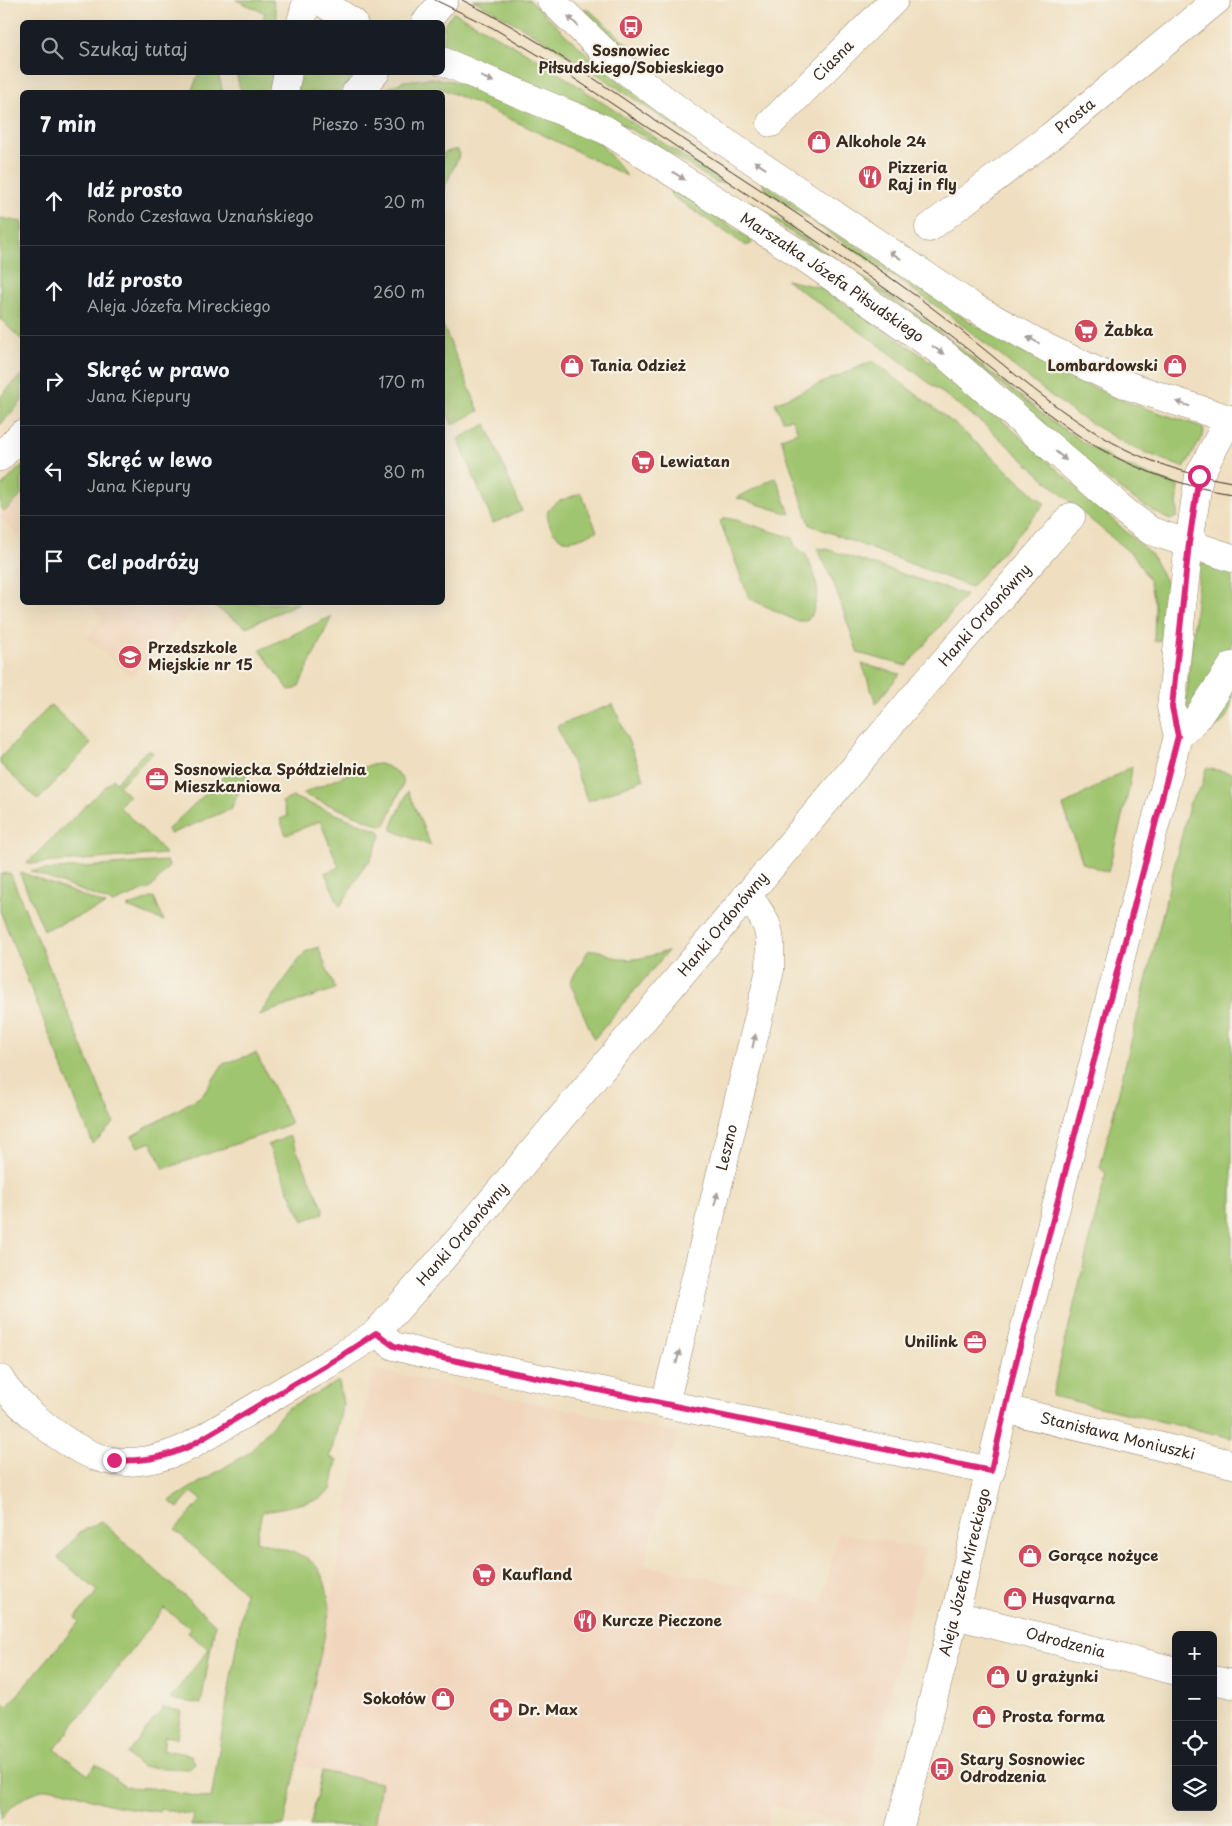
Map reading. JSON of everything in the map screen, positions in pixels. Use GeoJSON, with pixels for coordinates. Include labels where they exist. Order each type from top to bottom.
{"type":"FeatureCollection","features":[{"type":"Feature","properties":{"kind":"street"},"geometry":{"type":"LineString","coordinates":[[302,20],[307,0]]}},
{"type":"Feature","properties":{"kind":"street"},"geometry":{"type":"LineString","coordinates":[[318,0],[350,20]]}},
{"type":"Feature","properties":{"kind":"street"},"geometry":{"type":"LineString","coordinates":[[428,20],[444,0]]}},
{"type":"Feature","properties":{"kind":"street"},"geometry":{"type":"LineString","coordinates":[[551,0],[617,64],[648,88],[692,120],[973,307],[1049,349],[1129,386],[1231,417]]}},
{"type":"Feature","properties":{"kind":"street","name":"Ciasna"},"geometry":{"type":"LineString","coordinates":[[771,123],[894,0]]}},
{"type":"Feature","properties":{"kind":"street","name":"Prosta"},"geometry":{"type":"LineString","coordinates":[[929,228],[1050,137],[1217,0]]}},
{"type":"Feature","properties":{"kind":"street","name":"Marszałka Józefa Piłsudskiego"},"geometry":{"type":"LineString","coordinates":[[445,61],[606,130],[784,244],[944,354],[1128,514],[1151,530],[1232,558]]}},
{"type":"Feature","properties":{"kind":"street"},"geometry":{"type":"LineString","coordinates":[[284,90],[287,75]]}},
{"type":"Feature","properties":{"kind":"street"},"geometry":{"type":"LineString","coordinates":[[358,90],[373,75]]}},
{"type":"Feature","properties":{"kind":"street","name":"Aleja Józefa Mireckiego"},"geometry":{"type":"LineString","coordinates":[[900,1826],[1178,736],[1172,707],[1189,543],[1199,476],[1231,417]]}},
{"type":"Feature","properties":{"kind":"street"},"geometry":{"type":"LineString","coordinates":[[0,457],[20,436]]}},
{"type":"Feature","properties":{"kind":"street","name":"Hanki Ordonówny"},"geometry":{"type":"LineString","coordinates":[[1,1381],[18,1402],[44,1425],[87,1452],[98,1457],[114,1460],[148,1460],[164,1457],[190,1446],[338,1358],[376,1333],[462,1236],[926,682],[1071,517]]}},
{"type":"Feature","properties":{"kind":"street"},"geometry":{"type":"LineString","coordinates":[[1178,736],[1197,718],[1232,666]]}},
{"type":"Feature","properties":{"kind":"street","name":"Leszno"},"geometry":{"type":"LineString","coordinates":[[665,1404],[770,970],[771,938],[764,916],[746,896]]}},
{"type":"Feature","properties":{"kind":"street"},"geometry":{"type":"LineString","coordinates":[[376,1333],[394,1346],[433,1356],[991,1471]]}},
{"type":"Feature","properties":{"kind":"street","name":"Stanisława Moniuszki"},"geometry":{"type":"LineString","coordinates":[[1005,1409],[1232,1464]]}},
{"type":"Feature","properties":{"kind":"street","name":"Odrodzenia"},"geometry":{"type":"LineString","coordinates":[[955,1615],[1172,1670]]}},
{"type":"Feature","properties":{"kind":"street"},"geometry":{"type":"LineString","coordinates":[[1217,1681],[1232,1684]]}},
{"type":"Feature","properties":{"kind":"shaded area"},"geometry":{"type":"Polygon","coordinates":[[[20,494],[20,538],[0,518],[20,494]]]}},
{"type":"Feature","properties":{"kind":"shaded area","name":"Przedszkole Miejskie nr 15"},"geometry":{"type":"Polygon","coordinates":[[[89,605],[199,605],[132,677],[87,638],[102,617],[89,605]]]}},
{"type":"Feature","properties":{"kind":"shaded area"},"geometry":{"type":"Polygon","coordinates":[[[372,1369],[677,1433],[644,1565],[822,1603],[838,1533],[925,1549],[858,1825],[771,1805],[767,1826],[374,1826],[381,1783],[296,1765],[332,1596],[372,1369]]]}},
{"type":"Feature","properties":{"kind":"green space"},"geometry":{"type":"Polygon","coordinates":[[[236,0],[273,0],[278,20],[263,20],[265,13],[236,0]]]}},
{"type":"Feature","properties":{"kind":"green space"},"geometry":{"type":"Polygon","coordinates":[[[473,0],[530,0],[568,37],[614,77],[732,162],[734,167],[574,59],[473,0]]]}},
{"type":"Feature","properties":{"kind":"green space"},"geometry":{"type":"Polygon","coordinates":[[[585,8],[650,64],[649,68],[646,68],[585,13],[585,8]]]}},
{"type":"Feature","properties":{"kind":"green space"},"geometry":{"type":"Polygon","coordinates":[[[454,12],[539,60],[723,183],[715,182],[641,135],[581,103],[445,48],[445,23],[454,12]]]}},
{"type":"Feature","properties":{"kind":"green space"},"geometry":{"type":"Polygon","coordinates":[[[198,75],[219,75],[222,90],[192,90],[198,75]]]}},
{"type":"Feature","properties":{"kind":"green space"},"geometry":{"type":"Polygon","coordinates":[[[237,75],[274,75],[270,90],[240,90],[237,75]]]}},
{"type":"Feature","properties":{"kind":"green space"},"geometry":{"type":"Polygon","coordinates":[[[301,75],[356,75],[341,90],[298,90],[301,75]]]}},
{"type":"Feature","properties":{"kind":"green space"},"geometry":{"type":"Polygon","coordinates":[[[432,78],[453,81],[536,112],[600,143],[627,176],[523,125],[436,86],[434,90],[384,90],[404,81],[432,78]]]}},
{"type":"Feature","properties":{"kind":"green space"},"geometry":{"type":"Polygon","coordinates":[[[457,149],[459,153],[445,187],[445,152],[457,149]]]}},
{"type":"Feature","properties":{"kind":"green space"},"geometry":{"type":"Polygon","coordinates":[[[763,182],[978,327],[1050,367],[1097,389],[1133,404],[1199,426],[1204,430],[1203,436],[1184,468],[1129,446],[1077,415],[948,314],[765,189],[763,182]]]}},
{"type":"Feature","properties":{"kind":"green space"},"geometry":{"type":"Polygon","coordinates":[[[673,188],[751,240],[752,243],[745,245],[672,196],[670,193],[673,188]]]}},
{"type":"Feature","properties":{"kind":"green space"},"geometry":{"type":"Polygon","coordinates":[[[752,202],[924,319],[1050,420],[1083,442],[1116,462],[1178,486],[1177,517],[1170,520],[1129,496],[1110,482],[1015,397],[961,352],[882,294],[747,203],[752,202]]]}},
{"type":"Feature","properties":{"kind":"green space"},"geometry":{"type":"Polygon","coordinates":[[[0,218],[20,222],[20,338],[0,319],[0,218]]]}},
{"type":"Feature","properties":{"kind":"green space"},"geometry":{"type":"Polygon","coordinates":[[[786,280],[822,288],[954,377],[1152,555],[1168,586],[1169,595],[1165,636],[1157,642],[1154,641],[1155,605],[1149,580],[1135,557],[1078,509],[986,426],[882,347],[786,280]]]}},
{"type":"Feature","properties":{"kind":"green space"},"geometry":{"type":"Polygon","coordinates":[[[445,330],[479,411],[452,425],[445,407],[445,330]]]}},
{"type":"Feature","properties":{"kind":"green space"},"geometry":{"type":"Polygon","coordinates":[[[873,361],[956,425],[1045,504],[971,587],[810,525],[781,438],[798,432],[792,419],[783,420],[775,403],[873,361]]]}},
{"type":"Feature","properties":{"kind":"green space"},"geometry":{"type":"Polygon","coordinates":[[[20,376],[20,403],[0,425],[0,397],[20,376]]]}},
{"type":"Feature","properties":{"kind":"green space"},"geometry":{"type":"Polygon","coordinates":[[[486,424],[522,511],[493,523],[458,439],[486,424]]]}},
{"type":"Feature","properties":{"kind":"green space"},"geometry":{"type":"Polygon","coordinates":[[[20,467],[20,497],[5,511],[0,508],[0,488],[20,467]]]}},
{"type":"Feature","properties":{"kind":"green space"},"geometry":{"type":"Polygon","coordinates":[[[776,477],[790,514],[737,498],[776,477]]]}},
{"type":"Feature","properties":{"kind":"green space"},"geometry":{"type":"Polygon","coordinates":[[[581,493],[597,531],[577,539],[564,540],[556,535],[550,526],[547,516],[548,512],[557,503],[581,493]]]}},
{"type":"Feature","properties":{"kind":"green space"},"geometry":{"type":"Polygon","coordinates":[[[726,518],[793,538],[794,545],[806,555],[814,573],[818,592],[812,615],[806,621],[796,621],[749,598],[720,521],[726,518]]]}},
{"type":"Feature","properties":{"kind":"green space"},"geometry":{"type":"Polygon","coordinates":[[[817,548],[826,549],[966,595],[907,666],[858,653],[833,581],[817,548]]]}},
{"type":"Feature","properties":{"kind":"green space"},"geometry":{"type":"Polygon","coordinates":[[[1200,563],[1232,571],[1232,644],[1188,711],[1185,710],[1200,563]]]}},
{"type":"Feature","properties":{"kind":"green space","name":"Przedszkole Miejskie nr 15"},"geometry":{"type":"Polygon","coordinates":[[[212,605],[295,605],[246,627],[212,605]]]}},
{"type":"Feature","properties":{"kind":"green space"},"geometry":{"type":"Polygon","coordinates":[[[332,616],[299,686],[296,689],[289,690],[260,650],[332,616]]]}},
{"type":"Feature","properties":{"kind":"green space"},"geometry":{"type":"Polygon","coordinates":[[[862,664],[900,674],[876,703],[862,664]]]}},
{"type":"Feature","properties":{"kind":"green space"},"geometry":{"type":"Polygon","coordinates":[[[1232,692],[1232,700],[1226,718],[1217,727],[1204,735],[1232,692]]]}},
{"type":"Feature","properties":{"kind":"green space"},"geometry":{"type":"Polygon","coordinates":[[[613,704],[644,779],[588,801],[557,726],[613,704]]]}},
{"type":"Feature","properties":{"kind":"green space"},"geometry":{"type":"Polygon","coordinates":[[[51,705],[91,744],[38,800],[0,764],[0,758],[51,705]]]}},
{"type":"Feature","properties":{"kind":"green space"},"geometry":{"type":"Polygon","coordinates":[[[149,750],[153,753],[119,786],[129,796],[119,806],[165,854],[26,864],[113,779],[116,782],[149,750]]]}},
{"type":"Feature","properties":{"kind":"green space"},"geometry":{"type":"Polygon","coordinates":[[[380,764],[394,771],[404,782],[385,825],[382,826],[302,794],[369,765],[380,764]]]}},
{"type":"Feature","properties":{"kind":"green space"},"geometry":{"type":"Polygon","coordinates":[[[235,766],[247,775],[231,809],[170,834],[167,830],[235,766]]]}},
{"type":"Feature","properties":{"kind":"green space"},"geometry":{"type":"Polygon","coordinates":[[[1132,766],[1129,789],[1108,872],[1083,863],[1063,806],[1132,766]]]}},
{"type":"Feature","properties":{"kind":"green space"},"geometry":{"type":"Polygon","coordinates":[[[1206,768],[1232,773],[1232,1438],[1052,1396],[1106,1173],[1100,1168],[1190,802],[1202,786],[1206,768]]]}},
{"type":"Feature","properties":{"kind":"green space"},"geometry":{"type":"Polygon","coordinates":[[[408,791],[431,846],[392,830],[392,826],[408,791]]]}},
{"type":"Feature","properties":{"kind":"green space"},"geometry":{"type":"Polygon","coordinates":[[[293,797],[379,831],[381,836],[369,863],[366,863],[340,907],[325,873],[339,867],[320,821],[286,835],[280,819],[288,816],[282,802],[293,797]]]}},
{"type":"Feature","properties":{"kind":"green space"},"geometry":{"type":"Polygon","coordinates":[[[167,861],[169,866],[151,888],[113,903],[30,871],[167,861]]]}},
{"type":"Feature","properties":{"kind":"green space"},"geometry":{"type":"Polygon","coordinates":[[[10,873],[114,1123],[93,1144],[0,911],[0,874],[10,873]]]}},
{"type":"Feature","properties":{"kind":"green space"},"geometry":{"type":"Polygon","coordinates":[[[23,873],[106,905],[44,930],[20,874],[23,873]]]}},
{"type":"Feature","properties":{"kind":"green space"},"geometry":{"type":"Polygon","coordinates":[[[154,897],[164,921],[127,907],[154,897]]]}},
{"type":"Feature","properties":{"kind":"green space"},"geometry":{"type":"Polygon","coordinates":[[[318,947],[335,989],[259,1015],[305,952],[318,947]]]}},
{"type":"Feature","properties":{"kind":"green space"},"geometry":{"type":"Polygon","coordinates":[[[591,950],[621,959],[645,957],[668,951],[594,1039],[570,982],[588,951],[591,950]]]}},
{"type":"Feature","properties":{"kind":"green space"},"geometry":{"type":"Polygon","coordinates":[[[256,1053],[291,1123],[164,1169],[151,1142],[138,1147],[132,1136],[203,1095],[223,1064],[256,1053]]]}},
{"type":"Feature","properties":{"kind":"green space"},"geometry":{"type":"Polygon","coordinates":[[[290,1136],[324,1209],[322,1214],[303,1221],[268,1145],[290,1136]]]}},
{"type":"Feature","properties":{"kind":"green space"},"geometry":{"type":"Polygon","coordinates":[[[339,1381],[343,1404],[330,1457],[337,1460],[331,1490],[318,1500],[262,1512],[256,1541],[299,1554],[316,1566],[327,1590],[330,1609],[284,1826],[191,1826],[193,1815],[160,1809],[159,1812],[118,1806],[69,1791],[54,1789],[45,1789],[20,1800],[0,1819],[0,1708],[4,1703],[8,1706],[79,1622],[75,1618],[98,1591],[58,1558],[78,1534],[101,1521],[215,1624],[201,1704],[170,1699],[209,1649],[188,1633],[191,1629],[164,1608],[55,1749],[88,1775],[96,1764],[126,1787],[151,1788],[211,1799],[245,1593],[175,1530],[202,1500],[192,1492],[178,1508],[169,1501],[250,1452],[286,1409],[339,1381]]]}},
{"type":"Feature","properties":{"kind":"green space"},"geometry":{"type":"Polygon","coordinates":[[[163,1708],[181,1711],[177,1738],[165,1736],[163,1750],[191,1755],[195,1763],[190,1769],[142,1767],[127,1755],[163,1708]]]}},
{"type":"Feature","properties":{"kind":"green space"},"geometry":{"type":"Polygon","coordinates":[[[322,1771],[381,1783],[374,1826],[310,1826],[322,1771]]]}},
{"type":"Feature","properties":{"kind":"tram line"},"geometry":{"type":"LineString","coordinates":[[435,0],[493,28],[545,59],[769,209],[918,311],[1070,430],[1119,459],[1150,472],[1199,487],[1232,494]]}},
{"type":"Feature","properties":{"kind":"tram line"},"geometry":{"type":"LineString","coordinates":[[462,0],[542,44],[861,257],[948,320],[1047,399],[1099,435],[1127,450],[1165,466],[1232,482]]}},
{"type":"Feature","properties":{"kind":"place","name":"Sosnowiec Piłsudskiego/Sobieskiego"},"geometry":{"type":"Point","coordinates":[631,27]}},
{"type":"Feature","properties":{"kind":"place","name":"Alkohole 24"},"geometry":{"type":"Point","coordinates":[819,142]}},
{"type":"Feature","properties":{"kind":"place","name":"Pizzeria Raj in fly"},"geometry":{"type":"Point","coordinates":[870,177]}},
{"type":"Feature","properties":{"kind":"place","name":"Żabka"},"geometry":{"type":"Point","coordinates":[1086,331]}},
{"type":"Feature","properties":{"kind":"place","name":"Tania Odzież"},"geometry":{"type":"Point","coordinates":[572,366]}},
{"type":"Feature","properties":{"kind":"place","name":"Lombardowski"},"geometry":{"type":"Point","coordinates":[1175,366]}},
{"type":"Feature","properties":{"kind":"place","name":"Lewiatan"},"geometry":{"type":"Point","coordinates":[643,462]}},
{"type":"Feature","properties":{"kind":"place","name":"Przedszkole Miejskie nr 15"},"geometry":{"type":"Point","coordinates":[130,657]}},
{"type":"Feature","properties":{"kind":"place","name":"Sosnowiecka Spółdzielnia Mieszkaniowa"},"geometry":{"type":"Point","coordinates":[157,779]}},
{"type":"Feature","properties":{"kind":"place","name":"Unilink"},"geometry":{"type":"Point","coordinates":[975,1342]}},
{"type":"Feature","properties":{"kind":"place","name":"Gorące nożyce"},"geometry":{"type":"Point","coordinates":[1030,1556]}},
{"type":"Feature","properties":{"kind":"place","name":"Kaufland"},"geometry":{"type":"Point","coordinates":[484,1575]}},
{"type":"Feature","properties":{"kind":"place","name":"Husqvarna"},"geometry":{"type":"Point","coordinates":[1015,1599]}},
{"type":"Feature","properties":{"kind":"place","name":"Kurcze Pieczone"},"geometry":{"type":"Point","coordinates":[585,1621]}},
{"type":"Feature","properties":{"kind":"place","name":"U grażynki"},"geometry":{"type":"Point","coordinates":[998,1677]}},
{"type":"Feature","properties":{"kind":"place","name":"Sokołów"},"geometry":{"type":"Point","coordinates":[443,1699]}},
{"type":"Feature","properties":{"kind":"place","name":"Dr. Max"},"geometry":{"type":"Point","coordinates":[501,1710]}},
{"type":"Feature","properties":{"kind":"place","name":"Prosta forma"},"geometry":{"type":"Point","coordinates":[984,1717]}},
{"type":"Feature","properties":{"kind":"place","name":"Stary Sosnowiec Odrodzenia"},"geometry":{"type":"Point","coordinates":[942,1769]}},
{"type":"Feature","properties":{"kind":"route"},"geometry":{"type":"LineString","coordinates":[[114,1460],[148,1460],[178,1452],[338,1358],[376,1333],[394,1346],[433,1356],[991,1471],[1015,1366],[1178,736],[1172,707],[1189,543],[1199,476]]}}]}
